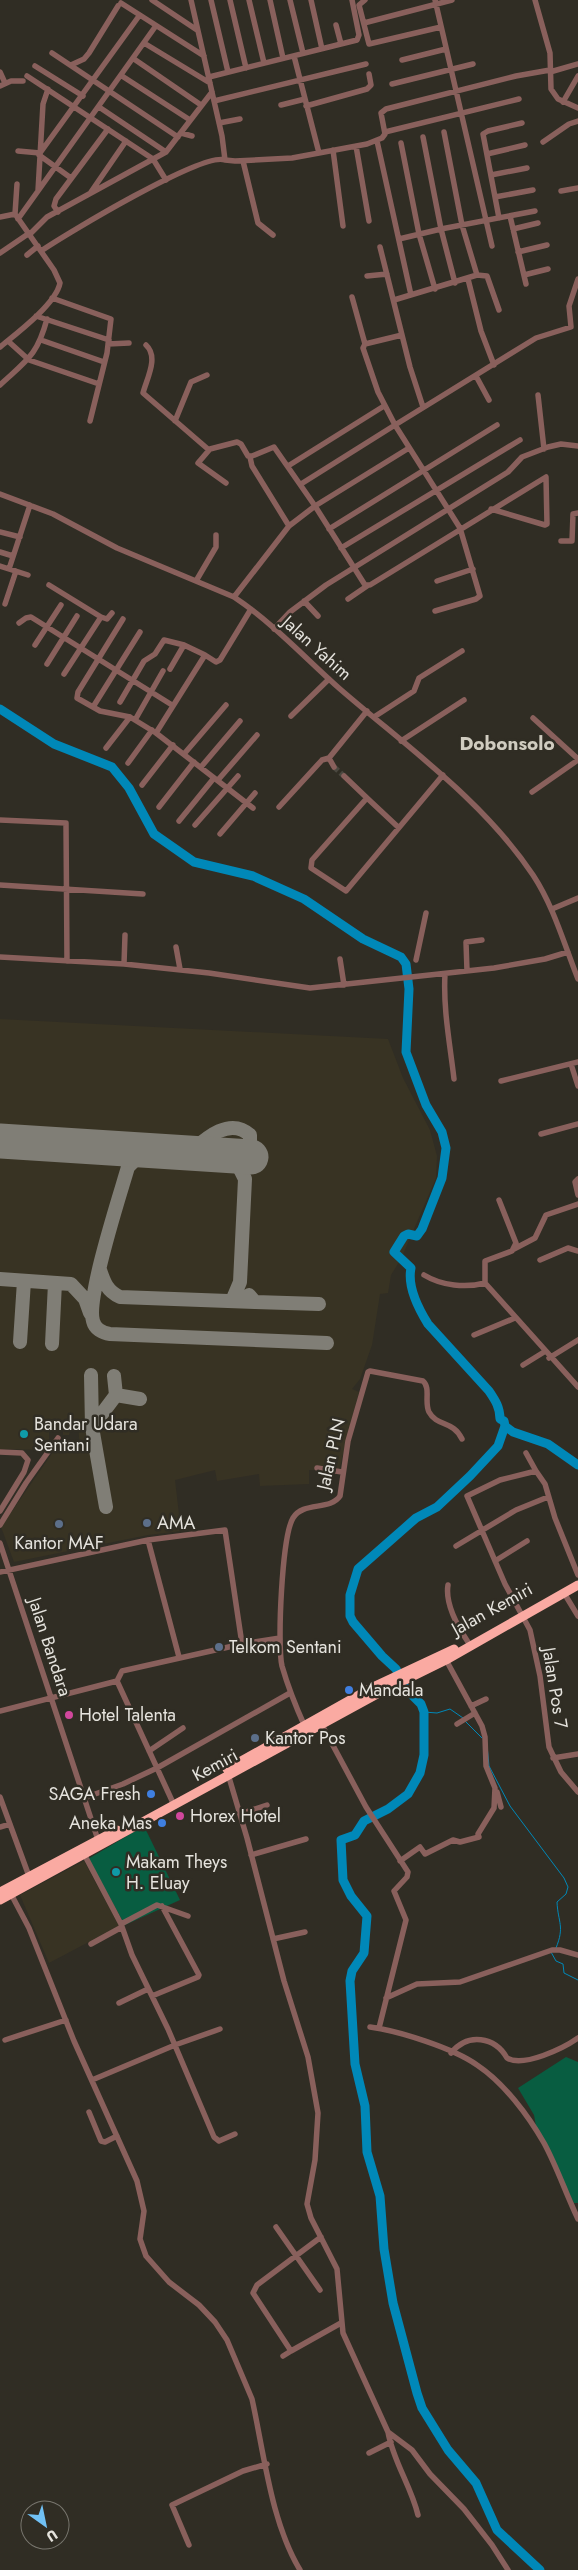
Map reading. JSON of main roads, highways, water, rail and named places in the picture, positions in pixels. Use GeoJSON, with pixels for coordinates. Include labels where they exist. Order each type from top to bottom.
{"type":"FeatureCollection","features":[{"type":"Feature","properties":{"kind":"highway","name":"Jalan Kemiri"},"geometry":{"type":"LineString","coordinates":[[423,1667],[522,1614],[578,1579]]}},
{"type":"Feature","properties":{"kind":"highway","name":"Jalan Kemiri"},"geometry":{"type":"LineString","coordinates":[[444,1657],[468,1642],[578,1585]]}},
{"type":"Feature","properties":{"kind":"highway","name":"Kemiri"},"geometry":{"type":"LineString","coordinates":[[0,1900],[30,1880],[377,1690],[423,1667]]}},
{"type":"Feature","properties":{"kind":"highway","name":"Kemiri"},"geometry":{"type":"LineString","coordinates":[[306,1730],[322,1725],[377,1690]]}},
{"type":"Feature","properties":{"kind":"highway","name":"Kemiri"},"geometry":{"type":"LineString","coordinates":[[0,1892],[84,1854],[99,1842]]}},
{"type":"Feature","properties":{"kind":"waterway"},"geometry":{"type":"LineString","coordinates":[[0,709],[54,744],[112,767],[129,788],[154,834],[194,862],[253,876],[304,899],[363,939],[401,957],[406,964],[409,989],[406,1052],[426,1105],[442,1132],[446,1148],[442,1178],[422,1229],[417,1236],[408,1234],[404,1236],[394,1252],[411,1268],[412,1290],[428,1324],[489,1391],[497,1404],[500,1419],[504,1421],[505,1426],[498,1446],[470,1476],[437,1507],[416,1518],[358,1569],[350,1595],[350,1616],[353,1622],[382,1656],[396,1669],[405,1688],[421,1704],[424,1712],[424,1755],[420,1773],[408,1794],[388,1809],[364,1821],[355,1835],[341,1840],[343,1880],[351,1896],[367,1916],[364,1953],[352,1971],[350,1981],[355,2064],[365,2106],[367,2152],[380,2196],[384,2249],[393,2303],[422,2408],[448,2450],[476,2483],[497,2530],[540,2570]]}},
{"type":"Feature","properties":{"kind":"waterway"},"geometry":{"type":"LineString","coordinates":[[505,1426],[513,1432],[548,1444],[578,1465]]}},
{"type":"Feature","properties":{"kind":"waterway"},"geometry":{"type":"LineString","coordinates":[[424,1712],[437,1713],[450,1709],[463,1718]]}},
{"type":"Feature","properties":{"kind":"waterway"},"geometry":{"type":"LineString","coordinates":[[465,1721],[482,1738]]}},
{"type":"Feature","properties":{"kind":"waterway"},"geometry":{"type":"LineString","coordinates":[[487,1745],[489,1766],[510,1806],[564,1878],[568,1887],[566,1894],[557,1902],[561,1929],[556,1948]]}},
{"type":"Feature","properties":{"kind":"waterway"},"geometry":{"type":"LineString","coordinates":[[551,1952],[556,1961],[563,1964],[564,1973],[578,1980]]}},
{"type":"Feature","properties":{"kind":"tunnel"},"geometry":{"type":"LineString","coordinates":[[334,767],[344,776]]}},
{"type":"Feature","properties":{"kind":"place","name":"Bandar Udara Sentani"},"geometry":{"type":"Point","coordinates":[24,1434]}},
{"type":"Feature","properties":{"kind":"place","name":"AMA"},"geometry":{"type":"Point","coordinates":[147,1523]}},
{"type":"Feature","properties":{"kind":"place","name":"Kantor MAF"},"geometry":{"type":"Point","coordinates":[59,1524]}},
{"type":"Feature","properties":{"kind":"place","name":"Telkom Sentani"},"geometry":{"type":"Point","coordinates":[219,1647]}},
{"type":"Feature","properties":{"kind":"place","name":"Mandala"},"geometry":{"type":"Point","coordinates":[349,1690]}},
{"type":"Feature","properties":{"kind":"place","name":"Hotel Talenta"},"geometry":{"type":"Point","coordinates":[69,1715]}},
{"type":"Feature","properties":{"kind":"place","name":"Kantor Pos"},"geometry":{"type":"Point","coordinates":[255,1738]}},
{"type":"Feature","properties":{"kind":"place","name":"SAGA Fresh"},"geometry":{"type":"Point","coordinates":[151,1794]}},
{"type":"Feature","properties":{"kind":"place","name":"Horex Hotel"},"geometry":{"type":"Point","coordinates":[180,1816]}},
{"type":"Feature","properties":{"kind":"place","name":"Aneka Mas"},"geometry":{"type":"Point","coordinates":[162,1823]}},
{"type":"Feature","properties":{"kind":"place","name":"Makam Theys H. Eluay"},"geometry":{"type":"Point","coordinates":[116,1872]}},
{"type":"Feature","properties":{"kind":"district","name":"Dobonsolo"},"geometry":{"type":"Point","coordinates":[507,743]}}]}
